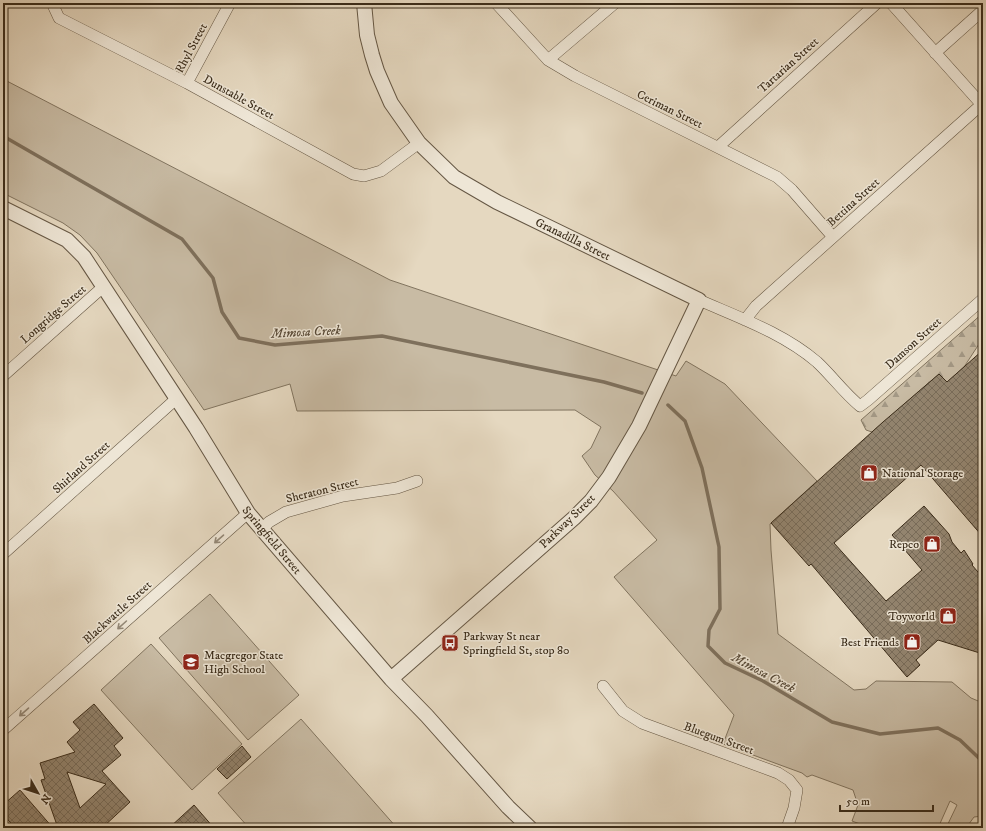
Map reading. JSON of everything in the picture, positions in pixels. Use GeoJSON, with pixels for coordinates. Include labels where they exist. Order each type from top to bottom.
{"type":"FeatureCollection","features":[{"type":"Feature","properties":{"kind":"street","name":"Dunstable Street"},"geometry":{"type":"LineString","coordinates":[[52,3],[59,18],[187,83],[353,174],[364,176],[380,171],[419,142]]}},
{"type":"Feature","properties":{"kind":"street","name":"Rhyl Street"},"geometry":{"type":"LineString","coordinates":[[187,83],[230,3]]}},
{"type":"Feature","properties":{"kind":"street","name":"Granadilla Street"},"geometry":{"type":"LineString","coordinates":[[364,3],[367,35],[377,71],[391,103],[419,142],[454,177],[497,202],[700,300],[779,336],[817,362],[849,397],[860,406]]}},
{"type":"Feature","properties":{"kind":"street","name":"Ceriman Street"},"geometry":{"type":"LineString","coordinates":[[496,3],[548,60],[575,76],[777,177],[792,190],[833,237]]}},
{"type":"Feature","properties":{"kind":"street"},"geometry":{"type":"LineString","coordinates":[[548,60],[616,3]]}},
{"type":"Feature","properties":{"kind":"street","name":"Tartarian Street"},"geometry":{"type":"LineString","coordinates":[[718,147],[876,3]]}},
{"type":"Feature","properties":{"kind":"street"},"geometry":{"type":"LineString","coordinates":[[891,3],[982,105]]}},
{"type":"Feature","properties":{"kind":"street"},"geometry":{"type":"LineString","coordinates":[[936,53],[983,10]]}},
{"type":"Feature","properties":{"kind":"street","name":"Bettina Street"},"geometry":{"type":"LineString","coordinates":[[745,320],[756,306],[982,105]]}},
{"type":"Feature","properties":{"kind":"street","name":"Springfield Street"},"geometry":{"type":"LineString","coordinates":[[3,208],[67,240],[84,257],[196,428],[248,513],[391,678],[508,807],[530,828]]}},
{"type":"Feature","properties":{"kind":"street","name":"Longridge Street"},"geometry":{"type":"LineString","coordinates":[[3,376],[103,287]]}},
{"type":"Feature","properties":{"kind":"street","name":"Damson Street"},"geometry":{"type":"LineString","coordinates":[[860,406],[983,298]]}},
{"type":"Feature","properties":{"kind":"street","name":"Parkway Street"},"geometry":{"type":"LineString","coordinates":[[391,678],[574,518],[591,501],[609,477],[639,426],[700,300]]}},
{"type":"Feature","properties":{"kind":"street","name":"Shirland Street"},"geometry":{"type":"LineString","coordinates":[[3,554],[176,399]]}},
{"type":"Feature","properties":{"kind":"street","name":"Sheraton Street"},"geometry":{"type":"LineString","coordinates":[[262,529],[269,522],[286,512],[343,496],[397,488],[417,482]]}},
{"type":"Feature","properties":{"kind":"street","name":"Blackwattle Street"},"geometry":{"type":"LineString","coordinates":[[3,730],[248,513]]}},
{"type":"Feature","properties":{"kind":"street","name":"Bluegum Street"},"geometry":{"type":"LineString","coordinates":[[603,686],[624,711],[642,723],[778,773],[789,780],[797,790],[794,808],[787,828]]}},
{"type":"Feature","properties":{"kind":"green space"},"geometry":{"type":"Polygon","coordinates":[[[3,79],[390,280],[676,376],[686,361],[725,384],[817,481],[770,524],[778,634],[854,690],[866,689],[876,681],[952,682],[971,698],[983,703],[983,816],[974,817],[966,828],[946,828],[957,805],[950,801],[938,828],[858,828],[860,824],[852,821],[858,805],[853,790],[812,775],[807,777],[802,773],[723,744],[734,715],[614,577],[657,540],[613,491],[595,475],[582,456],[591,448],[601,427],[575,410],[297,411],[290,384],[204,410],[97,253],[80,235],[63,223],[3,193],[3,79]]]}},
{"type":"Feature","properties":{"kind":"green space"},"geometry":{"type":"Polygon","coordinates":[[[983,313],[983,340],[964,367],[947,382],[939,374],[872,432],[866,430],[861,420],[983,313]]]}},
{"type":"Feature","properties":{"kind":"green space"},"geometry":{"type":"Polygon","coordinates":[[[210,594],[299,695],[248,740],[159,638],[210,594]]]}},
{"type":"Feature","properties":{"kind":"green space"},"geometry":{"type":"Polygon","coordinates":[[[151,644],[242,744],[192,790],[101,690],[151,644]]]}},
{"type":"Feature","properties":{"kind":"green space"},"geometry":{"type":"Polygon","coordinates":[[[301,719],[397,828],[249,828],[218,793],[301,719]]]}},
{"type":"Feature","properties":{"kind":"building"},"geometry":{"type":"Polygon","coordinates":[[[983,350],[983,537],[921,465],[834,543],[886,601],[922,570],[892,535],[924,506],[949,534],[952,542],[961,553],[964,550],[973,564],[972,565],[983,578],[983,654],[938,640],[916,660],[920,665],[907,677],[811,564],[809,566],[771,523],[883,422],[939,374],[947,382],[983,350]]]}},
{"type":"Feature","properties":{"kind":"building"},"geometry":{"type":"Polygon","coordinates":[[[94,704],[123,738],[114,746],[121,755],[102,771],[130,802],[102,828],[58,828],[41,780],[45,779],[40,763],[75,752],[67,742],[80,730],[73,722],[94,704]],[[67,772],[80,808],[106,784],[67,772]]]}},
{"type":"Feature","properties":{"kind":"building"},"geometry":{"type":"Polygon","coordinates":[[[242,746],[251,757],[227,779],[217,769],[242,746]]]}},
{"type":"Feature","properties":{"kind":"building"},"geometry":{"type":"Polygon","coordinates":[[[20,790],[53,828],[15,828],[3,814],[3,805],[20,790]]]}},
{"type":"Feature","properties":{"kind":"building"},"geometry":{"type":"Polygon","coordinates":[[[194,805],[214,828],[169,828],[194,805]]]}},
{"type":"Feature","properties":{"kind":"waterway","name":"Mimosa Creek"},"geometry":{"type":"LineString","coordinates":[[3,136],[182,239],[213,278],[222,312],[239,338],[275,345],[382,336],[604,382],[642,393]]}},
{"type":"Feature","properties":{"kind":"waterway","name":"Mimosa Creek"},"geometry":{"type":"LineString","coordinates":[[668,405],[685,421],[702,468],[719,547],[720,609],[709,630],[708,646],[725,663],[763,681],[832,722],[880,734],[938,728],[960,740],[983,762]]}},
{"type":"Feature","properties":{"kind":"place","name":"National Storage"},"geometry":{"type":"Point","coordinates":[869,473]}},
{"type":"Feature","properties":{"kind":"place","name":"Repco"},"geometry":{"type":"Point","coordinates":[932,544]}},
{"type":"Feature","properties":{"kind":"place","name":"Toyworld"},"geometry":{"type":"Point","coordinates":[948,616]}},
{"type":"Feature","properties":{"kind":"place","name":"Best Friends"},"geometry":{"type":"Point","coordinates":[912,642]}},
{"type":"Feature","properties":{"kind":"place","name":"Parkway St near Springfield St, stop 80"},"geometry":{"type":"Point","coordinates":[450,643]}},
{"type":"Feature","properties":{"kind":"place","name":"Macgregor State High School"},"geometry":{"type":"Point","coordinates":[191,662]}}]}
